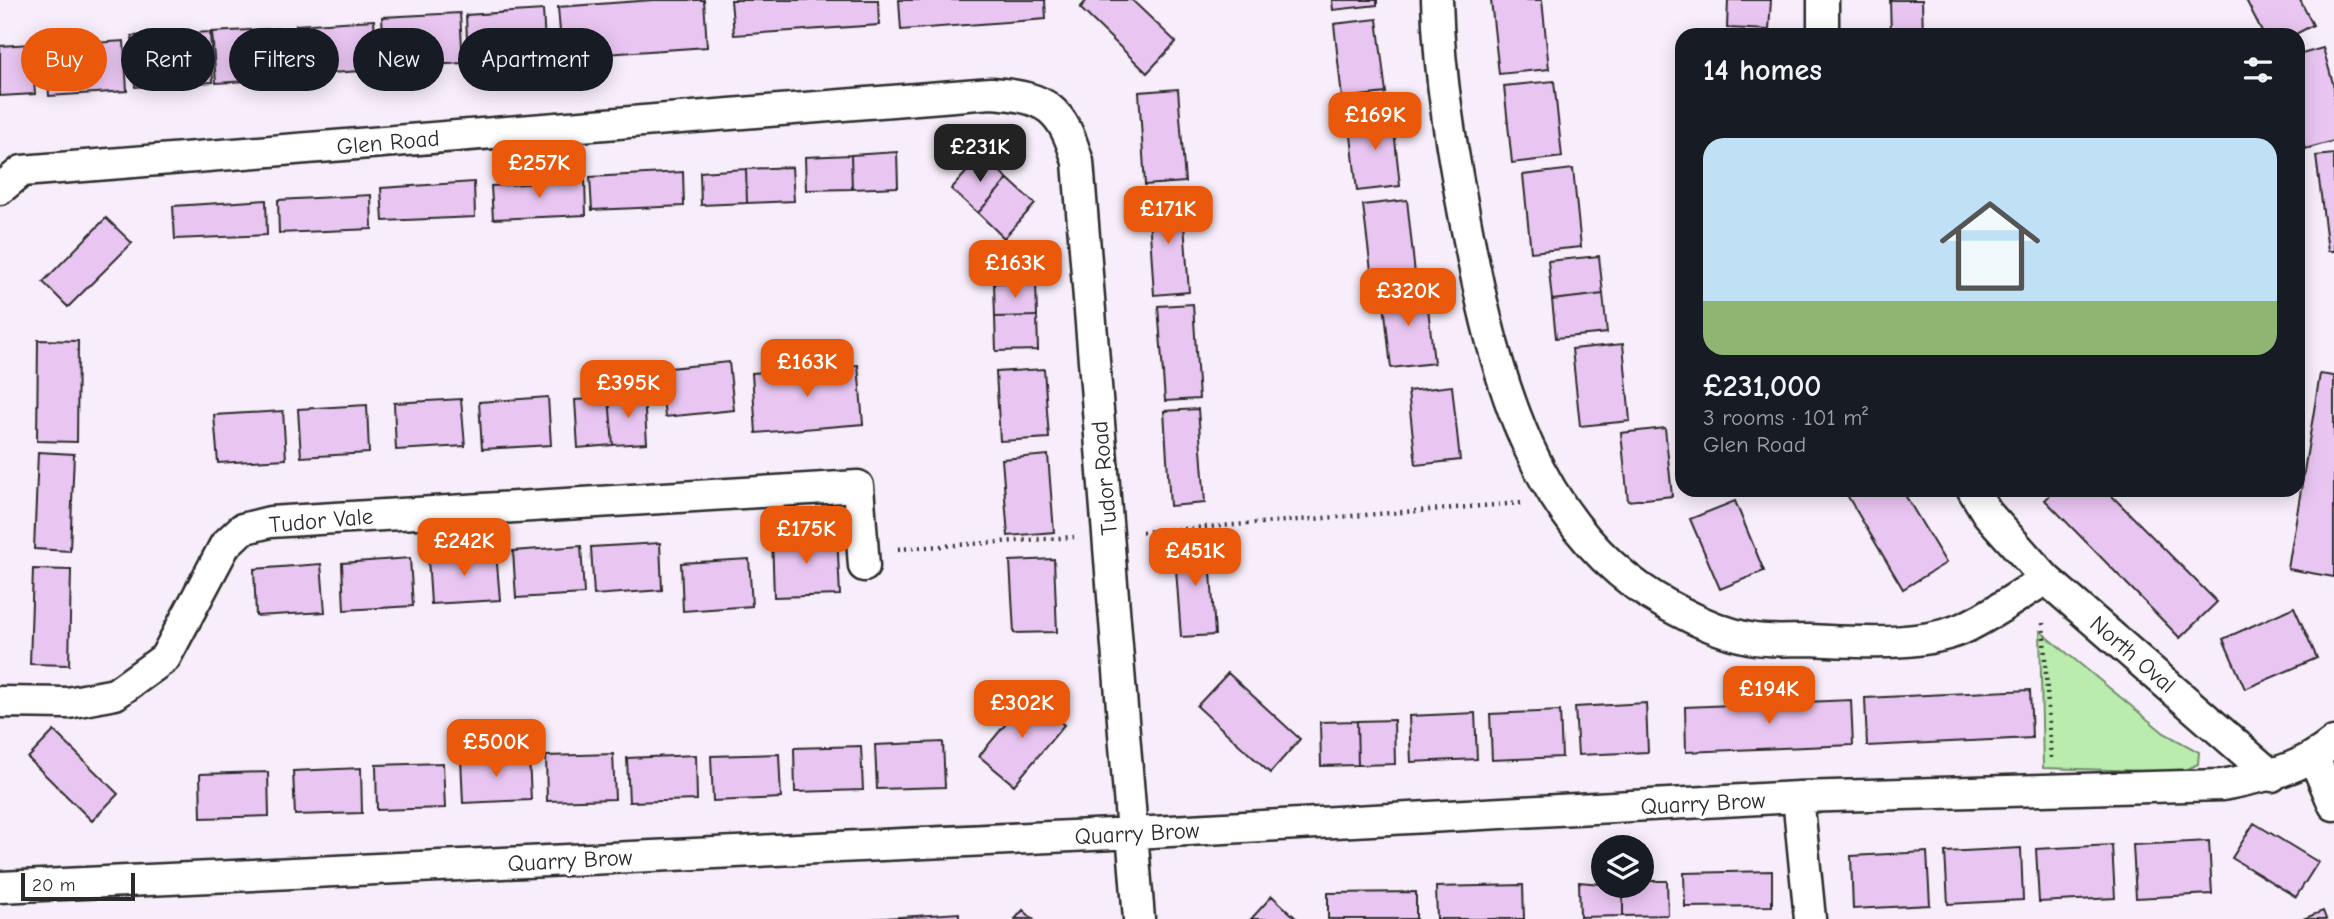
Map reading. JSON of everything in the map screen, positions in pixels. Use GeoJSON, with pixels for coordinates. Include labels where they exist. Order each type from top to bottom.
{"type":"FeatureCollection","features":[{"type":"Feature","properties":{"kind":"street"},"geometry":{"type":"LineString","coordinates":[[1437,0],[1440,77],[1480,299],[1511,407],[1530,453],[1556,500],[1593,548],[1640,590],[1695,621],[1749,638],[1904,642],[1966,627],[2046,579]]}},
{"type":"Feature","properties":{"kind":"street"},"geometry":{"type":"LineString","coordinates":[[1823,0],[1823,28]]}},
{"type":"Feature","properties":{"kind":"street","name":"Glen Road"},"geometry":{"type":"LineString","coordinates":[[0,189],[22,171],[991,93]]}},
{"type":"Feature","properties":{"kind":"street","name":"Tudor Road"},"geometry":{"type":"LineString","coordinates":[[991,93],[1020,95],[1049,106],[1069,130],[1079,162],[1139,919]]}},
{"type":"Feature","properties":{"kind":"street","name":"Tudor Vale"},"geometry":{"type":"LineString","coordinates":[[0,702],[68,703],[115,694],[165,658],[225,545],[242,529],[270,522],[858,486],[863,559]]}},
{"type":"Feature","properties":{"kind":"street","name":"North Oval"},"geometry":{"type":"LineString","coordinates":[[1977,497],[1987,513],[2046,579],[2272,776]]}},
{"type":"Feature","properties":{"kind":"street"},"geometry":{"type":"LineString","coordinates":[[2272,776],[2324,750],[2334,805]]}},
{"type":"Feature","properties":{"kind":"street","name":"Quarry Brow"},"geometry":{"type":"LineString","coordinates":[[0,887],[1134,834],[1798,797],[2222,785],[2272,776]]}},
{"type":"Feature","properties":{"kind":"street"},"geometry":{"type":"LineString","coordinates":[[1798,797],[1810,919]]}},
{"type":"Feature","properties":{"kind":"path"},"geometry":{"type":"LineString","coordinates":[[863,559],[1109,534],[1556,500]]}},
{"type":"Feature","properties":{"kind":"path"},"geometry":{"type":"LineString","coordinates":[[2018,595],[2042,619],[2054,790]]}},
{"type":"Feature","properties":{"kind":"green space"},"geometry":{"type":"Polygon","coordinates":[[[2040,631],[2164,733],[2199,752],[2198,764],[2182,772],[2043,768],[2040,631]]]}},
{"type":"Feature","properties":{"kind":"building"},"geometry":{"type":"Polygon","coordinates":[[[653,0],[704,0],[707,47],[613,53],[613,28],[560,28],[558,7],[653,0]]]}},
{"type":"Feature","properties":{"kind":"building"},"geometry":{"type":"Polygon","coordinates":[[[731,0],[878,0],[879,25],[734,35],[731,0]]]}},
{"type":"Feature","properties":{"kind":"building"},"geometry":{"type":"Polygon","coordinates":[[[899,0],[1045,0],[1046,19],[901,30],[899,0]]]}},
{"type":"Feature","properties":{"kind":"building"},"geometry":{"type":"Polygon","coordinates":[[[1087,0],[1132,0],[1176,42],[1147,73],[1080,8],[1087,0]]]}},
{"type":"Feature","properties":{"kind":"building"},"geometry":{"type":"Polygon","coordinates":[[[1332,0],[1377,0],[1377,5],[1333,10],[1332,0]]]}},
{"type":"Feature","properties":{"kind":"building"},"geometry":{"type":"Polygon","coordinates":[[[1491,0],[1542,0],[1549,69],[1499,74],[1491,0]]]}},
{"type":"Feature","properties":{"kind":"building"},"geometry":{"type":"Polygon","coordinates":[[[1728,0],[1771,0],[1769,28],[1727,28],[1728,0]]]}},
{"type":"Feature","properties":{"kind":"building"},"geometry":{"type":"Polygon","coordinates":[[[1890,0],[1922,0],[1923,28],[1891,28],[1890,0]]]}},
{"type":"Feature","properties":{"kind":"building"},"geometry":{"type":"Polygon","coordinates":[[[2246,0],[2300,0],[2313,25],[2305,29],[2260,28],[2246,0]]]}},
{"type":"Feature","properties":{"kind":"building"},"geometry":{"type":"Polygon","coordinates":[[[543,10],[544,28],[467,28],[466,15],[543,10]]]}},
{"type":"Feature","properties":{"kind":"building"},"geometry":{"type":"Polygon","coordinates":[[[460,13],[458,63],[444,64],[444,28],[383,28],[382,17],[460,13]]]}},
{"type":"Feature","properties":{"kind":"building"},"geometry":{"type":"Polygon","coordinates":[[[1377,19],[1386,93],[1342,98],[1334,24],[1377,19]]]}},
{"type":"Feature","properties":{"kind":"building"},"geometry":{"type":"Polygon","coordinates":[[[374,20],[374,28],[353,28],[353,72],[339,72],[339,28],[296,28],[296,25],[374,20]]]}},
{"type":"Feature","properties":{"kind":"building"},"geometry":{"type":"Polygon","coordinates":[[[229,31],[229,82],[216,83],[215,32],[229,31]]]}},
{"type":"Feature","properties":{"kind":"building"},"geometry":{"type":"Polygon","coordinates":[[[121,41],[121,91],[127,91],[49,96],[49,91],[107,91],[107,42],[121,41]]]}},
{"type":"Feature","properties":{"kind":"building"},"geometry":{"type":"Polygon","coordinates":[[[21,45],[21,91],[35,91],[35,94],[0,96],[0,46],[21,45]]]}},
{"type":"Feature","properties":{"kind":"building"},"geometry":{"type":"Polygon","coordinates":[[[2323,48],[2334,87],[2334,141],[2305,149],[2305,53],[2323,48]]]}},
{"type":"Feature","properties":{"kind":"building"},"geometry":{"type":"Polygon","coordinates":[[[1554,81],[1562,157],[1512,163],[1504,86],[1554,81]]]}},
{"type":"Feature","properties":{"kind":"building"},"geometry":{"type":"Polygon","coordinates":[[[1178,89],[1185,182],[1145,185],[1139,92],[1178,89]]]}},
{"type":"Feature","properties":{"kind":"building"},"geometry":{"type":"Polygon","coordinates":[[[1392,112],[1400,186],[1357,191],[1349,117],[1392,112]]]}},
{"type":"Feature","properties":{"kind":"building"},"geometry":{"type":"Polygon","coordinates":[[[897,152],[898,187],[852,189],[851,155],[897,152]]]}},
{"type":"Feature","properties":{"kind":"building"},"geometry":{"type":"Polygon","coordinates":[[[2334,154],[2334,251],[2328,251],[2316,156],[2334,154]]]}},
{"type":"Feature","properties":{"kind":"building"},"geometry":{"type":"Polygon","coordinates":[[[851,155],[852,189],[806,190],[805,157],[851,155]]]}},
{"type":"Feature","properties":{"kind":"building"},"geometry":{"type":"Polygon","coordinates":[[[982,155],[1008,179],[978,213],[951,189],[982,155]]]}},
{"type":"Feature","properties":{"kind":"building"},"geometry":{"type":"Polygon","coordinates":[[[792,167],[794,201],[747,203],[746,169],[792,167]]]}},
{"type":"Feature","properties":{"kind":"building"},"geometry":{"type":"Polygon","coordinates":[[[746,169],[747,203],[701,205],[700,172],[746,169]]]}},
{"type":"Feature","properties":{"kind":"building"},"geometry":{"type":"Polygon","coordinates":[[[1573,169],[1581,247],[1531,252],[1523,175],[1573,169]]]}},
{"type":"Feature","properties":{"kind":"building"},"geometry":{"type":"Polygon","coordinates":[[[683,172],[684,206],[592,210],[590,177],[683,172]]]}},
{"type":"Feature","properties":{"kind":"building"},"geometry":{"type":"Polygon","coordinates":[[[1008,179],[1035,204],[1004,238],[978,213],[1008,179]]]}},
{"type":"Feature","properties":{"kind":"building"},"geometry":{"type":"Polygon","coordinates":[[[585,180],[586,215],[493,219],[491,186],[585,180]]]}},
{"type":"Feature","properties":{"kind":"building"},"geometry":{"type":"Polygon","coordinates":[[[474,182],[475,217],[383,221],[381,188],[474,182]]]}},
{"type":"Feature","properties":{"kind":"building"},"geometry":{"type":"Polygon","coordinates":[[[371,195],[372,229],[279,233],[278,200],[371,195]]]}},
{"type":"Feature","properties":{"kind":"building"},"geometry":{"type":"Polygon","coordinates":[[[1182,197],[1189,292],[1154,295],[1148,200],[1182,197]]]}},
{"type":"Feature","properties":{"kind":"building"},"geometry":{"type":"Polygon","coordinates":[[[266,200],[267,235],[175,239],[173,206],[266,200]]]}},
{"type":"Feature","properties":{"kind":"building"},"geometry":{"type":"Polygon","coordinates":[[[1407,200],[1415,274],[1372,279],[1363,205],[1407,200]]]}},
{"type":"Feature","properties":{"kind":"building"},"geometry":{"type":"Polygon","coordinates":[[[106,218],[132,243],[68,307],[43,282],[106,218]]]}},
{"type":"Feature","properties":{"kind":"building"},"geometry":{"type":"Polygon","coordinates":[[[1599,256],[1603,294],[1552,300],[1548,261],[1599,256]]]}},
{"type":"Feature","properties":{"kind":"building"},"geometry":{"type":"Polygon","coordinates":[[[1036,282],[1037,316],[995,317],[994,283],[1036,282]]]}},
{"type":"Feature","properties":{"kind":"building"},"geometry":{"type":"Polygon","coordinates":[[[1426,289],[1434,363],[1391,368],[1383,294],[1426,289]]]}},
{"type":"Feature","properties":{"kind":"building"},"geometry":{"type":"Polygon","coordinates":[[[1603,294],[1607,333],[1556,338],[1552,300],[1603,294]]]}},
{"type":"Feature","properties":{"kind":"building"},"geometry":{"type":"Polygon","coordinates":[[[1193,304],[1199,399],[1165,401],[1158,306],[1193,304]]]}},
{"type":"Feature","properties":{"kind":"building"},"geometry":{"type":"Polygon","coordinates":[[[1037,316],[1038,350],[996,351],[995,317],[1037,316]]]}},
{"type":"Feature","properties":{"kind":"building"},"geometry":{"type":"Polygon","coordinates":[[[38,340],[78,341],[77,442],[37,441],[38,340]]]}},
{"type":"Feature","properties":{"kind":"building"},"geometry":{"type":"Polygon","coordinates":[[[1623,344],[1630,421],[1580,426],[1572,349],[1623,344]]]}},
{"type":"Feature","properties":{"kind":"building"},"geometry":{"type":"Polygon","coordinates":[[[729,362],[734,410],[665,417],[660,369],[729,362]]]}},
{"type":"Feature","properties":{"kind":"building"},"geometry":{"type":"Polygon","coordinates":[[[858,365],[863,424],[756,433],[752,373],[858,365]]]}},
{"type":"Feature","properties":{"kind":"building"},"geometry":{"type":"Polygon","coordinates":[[[1044,369],[1049,438],[1000,441],[996,372],[1044,369]]]}},
{"type":"Feature","properties":{"kind":"building"},"geometry":{"type":"Polygon","coordinates":[[[2320,374],[2334,376],[2334,577],[2288,569],[2300,497],[2305,497],[2305,465],[2320,374]]]}},
{"type":"Feature","properties":{"kind":"building"},"geometry":{"type":"Polygon","coordinates":[[[1452,386],[1460,460],[1416,465],[1408,391],[1452,386]]]}},
{"type":"Feature","properties":{"kind":"building"},"geometry":{"type":"Polygon","coordinates":[[[644,396],[647,443],[613,445],[609,398],[644,396]]]}},
{"type":"Feature","properties":{"kind":"building"},"geometry":{"type":"Polygon","coordinates":[[[548,397],[551,445],[482,449],[479,402],[548,397]]]}},
{"type":"Feature","properties":{"kind":"building"},"geometry":{"type":"Polygon","coordinates":[[[609,398],[613,445],[578,448],[575,400],[609,398]]]}},
{"type":"Feature","properties":{"kind":"building"},"geometry":{"type":"Polygon","coordinates":[[[461,399],[465,446],[396,450],[394,403],[461,399]]]}},
{"type":"Feature","properties":{"kind":"building"},"geometry":{"type":"Polygon","coordinates":[[[367,405],[369,453],[301,457],[298,409],[367,405]]]}},
{"type":"Feature","properties":{"kind":"building"},"geometry":{"type":"Polygon","coordinates":[[[1198,409],[1205,503],[1170,506],[1164,411],[1198,409]]]}},
{"type":"Feature","properties":{"kind":"building"},"geometry":{"type":"Polygon","coordinates":[[[283,411],[286,459],[218,463],[214,415],[283,411]]]}},
{"type":"Feature","properties":{"kind":"building"},"geometry":{"type":"Polygon","coordinates":[[[1665,428],[1672,496],[1628,501],[1621,433],[1665,428]]]}},
{"type":"Feature","properties":{"kind":"building"},"geometry":{"type":"Polygon","coordinates":[[[38,452],[74,454],[70,551],[34,549],[38,452]]]}},
{"type":"Feature","properties":{"kind":"building"},"geometry":{"type":"Polygon","coordinates":[[[1048,455],[1054,532],[1008,536],[1002,459],[1048,455]]]}},
{"type":"Feature","properties":{"kind":"building"},"geometry":{"type":"Polygon","coordinates":[[[1848,497],[1906,497],[1946,563],[1903,589],[1848,497]]]}},
{"type":"Feature","properties":{"kind":"building"},"geometry":{"type":"Polygon","coordinates":[[[2048,497],[2113,497],[2217,602],[2180,638],[2045,500],[2048,497]]]}},
{"type":"Feature","properties":{"kind":"building"},"geometry":{"type":"Polygon","coordinates":[[[1735,501],[1764,571],[1720,589],[1690,519],[1735,501]]]}},
{"type":"Feature","properties":{"kind":"building"},"geometry":{"type":"Polygon","coordinates":[[[837,534],[840,595],[774,597],[772,536],[837,534]]]}},
{"type":"Feature","properties":{"kind":"building"},"geometry":{"type":"Polygon","coordinates":[[[1209,540],[1215,635],[1181,637],[1174,542],[1209,540]]]}},
{"type":"Feature","properties":{"kind":"building"},"geometry":{"type":"Polygon","coordinates":[[[660,543],[662,590],[594,595],[591,547],[660,543]]]}},
{"type":"Feature","properties":{"kind":"building"},"geometry":{"type":"Polygon","coordinates":[[[581,546],[584,594],[516,598],[513,551],[581,546]]]}},
{"type":"Feature","properties":{"kind":"building"},"geometry":{"type":"Polygon","coordinates":[[[496,552],[500,600],[431,604],[428,557],[496,552]]]}},
{"type":"Feature","properties":{"kind":"building"},"geometry":{"type":"Polygon","coordinates":[[[410,558],[413,606],[344,610],[342,563],[410,558]]]}},
{"type":"Feature","properties":{"kind":"building"},"geometry":{"type":"Polygon","coordinates":[[[749,559],[752,606],[683,611],[681,563],[749,559]]]}},
{"type":"Feature","properties":{"kind":"building"},"geometry":{"type":"Polygon","coordinates":[[[1054,559],[1057,632],[1014,633],[1010,561],[1054,559]]]}},
{"type":"Feature","properties":{"kind":"building"},"geometry":{"type":"Polygon","coordinates":[[[321,564],[325,612],[256,616],[254,569],[321,564]]]}},
{"type":"Feature","properties":{"kind":"building"},"geometry":{"type":"Polygon","coordinates":[[[33,569],[71,570],[69,665],[30,664],[33,569]]]}},
{"type":"Feature","properties":{"kind":"building"},"geometry":{"type":"Polygon","coordinates":[[[2294,607],[2317,658],[2245,689],[2223,639],[2294,607]]]}},
{"type":"Feature","properties":{"kind":"building"},"geometry":{"type":"Polygon","coordinates":[[[1228,673],[1300,739],[1270,773],[1197,706],[1228,673]]]}},
{"type":"Feature","properties":{"kind":"building"},"geometry":{"type":"Polygon","coordinates":[[[2030,690],[2032,738],[1867,746],[1865,698],[2030,690]]]}},
{"type":"Feature","properties":{"kind":"building"},"geometry":{"type":"Polygon","coordinates":[[[1029,696],[1064,725],[1014,785],[979,756],[1029,696]]]}},
{"type":"Feature","properties":{"kind":"building"},"geometry":{"type":"Polygon","coordinates":[[[1851,700],[1853,745],[1686,752],[1685,707],[1851,700]]]}},
{"type":"Feature","properties":{"kind":"building"},"geometry":{"type":"Polygon","coordinates":[[[1646,703],[1648,752],[1578,755],[1575,707],[1646,703]]]}},
{"type":"Feature","properties":{"kind":"building"},"geometry":{"type":"Polygon","coordinates":[[[1560,711],[1562,757],[1492,760],[1490,714],[1560,711]]]}},
{"type":"Feature","properties":{"kind":"building"},"geometry":{"type":"Polygon","coordinates":[[[1475,713],[1477,759],[1411,762],[1409,716],[1475,713]]]}},
{"type":"Feature","properties":{"kind":"building"},"geometry":{"type":"Polygon","coordinates":[[[1394,720],[1395,764],[1358,765],[1357,721],[1394,720]]]}},
{"type":"Feature","properties":{"kind":"building"},"geometry":{"type":"Polygon","coordinates":[[[1357,721],[1358,765],[1321,766],[1320,722],[1357,721]]]}},
{"type":"Feature","properties":{"kind":"building"},"geometry":{"type":"Polygon","coordinates":[[[54,731],[118,794],[92,821],[28,758],[54,731]]]}},
{"type":"Feature","properties":{"kind":"building"},"geometry":{"type":"Polygon","coordinates":[[[943,742],[945,787],[877,789],[875,745],[943,742]]]}},
{"type":"Feature","properties":{"kind":"building"},"geometry":{"type":"Polygon","coordinates":[[[861,746],[863,790],[795,792],[794,748],[861,746]]]}},
{"type":"Feature","properties":{"kind":"building"},"geometry":{"type":"Polygon","coordinates":[[[613,754],[615,799],[547,801],[546,756],[613,754]]]}},
{"type":"Feature","properties":{"kind":"building"},"geometry":{"type":"Polygon","coordinates":[[[779,754],[781,798],[713,801],[711,756],[779,754]]]}},
{"type":"Feature","properties":{"kind":"building"},"geometry":{"type":"Polygon","coordinates":[[[696,755],[697,800],[629,802],[627,758],[696,755]]]}},
{"type":"Feature","properties":{"kind":"building"},"geometry":{"type":"Polygon","coordinates":[[[529,756],[531,800],[463,803],[461,758],[529,756]]]}},
{"type":"Feature","properties":{"kind":"building"},"geometry":{"type":"Polygon","coordinates":[[[443,763],[445,808],[377,810],[376,765],[443,763]]]}},
{"type":"Feature","properties":{"kind":"building"},"geometry":{"type":"Polygon","coordinates":[[[361,768],[362,813],[295,815],[293,771],[361,768]]]}},
{"type":"Feature","properties":{"kind":"building"},"geometry":{"type":"Polygon","coordinates":[[[268,772],[269,816],[201,818],[200,774],[268,772]]]}},
{"type":"Feature","properties":{"kind":"building"},"geometry":{"type":"Polygon","coordinates":[[[2254,823],[2318,862],[2296,897],[2232,858],[2254,823]]]}},
{"type":"Feature","properties":{"kind":"building"},"geometry":{"type":"Polygon","coordinates":[[[2209,841],[2212,894],[2136,898],[2133,845],[2209,841]]]}},
{"type":"Feature","properties":{"kind":"building"},"geometry":{"type":"Polygon","coordinates":[[[2112,845],[2115,898],[2039,902],[2036,849],[2112,845]]]}},
{"type":"Feature","properties":{"kind":"building"},"geometry":{"type":"Polygon","coordinates":[[[2021,848],[2023,900],[1948,904],[1945,852],[2021,848]]]}},
{"type":"Feature","properties":{"kind":"building"},"geometry":{"type":"Polygon","coordinates":[[[1927,852],[1930,905],[1853,909],[1851,856],[1927,852]]]}},
{"type":"Feature","properties":{"kind":"building"},"geometry":{"type":"Polygon","coordinates":[[[1772,871],[1772,906],[1685,907],[1684,873],[1772,871]]]}},
{"type":"Feature","properties":{"kind":"building"},"geometry":{"type":"Polygon","coordinates":[[[1654,881],[1667,881],[1668,915],[1623,916],[1623,898],[1654,898],[1654,881]]]}},
{"type":"Feature","properties":{"kind":"building"},"geometry":{"type":"Polygon","coordinates":[[[1579,882],[1591,883],[1591,898],[1623,898],[1623,916],[1580,917],[1579,882]]]}},
{"type":"Feature","properties":{"kind":"building"},"geometry":{"type":"Polygon","coordinates":[[[1523,885],[1524,919],[1437,919],[1436,887],[1523,885]]]}},
{"type":"Feature","properties":{"kind":"building"},"geometry":{"type":"Polygon","coordinates":[[[1416,892],[1416,919],[1328,919],[1328,893],[1416,892]]]}},
{"type":"Feature","properties":{"kind":"building"},"geometry":{"type":"Polygon","coordinates":[[[1272,896],[1297,919],[1251,919],[1272,896]]]}},
{"type":"Feature","properties":{"kind":"building"},"geometry":{"type":"Polygon","coordinates":[[[1023,910],[1033,919],[1015,919],[1023,910]]]}},
{"type":"Feature","properties":{"kind":"building"},"geometry":{"type":"Polygon","coordinates":[[[2323,911],[2326,919],[2303,919],[2323,911]]]}},
{"type":"Feature","properties":{"kind":"building"},"geometry":{"type":"Polygon","coordinates":[[[959,913],[959,919],[870,919],[959,913]]]}}]}
